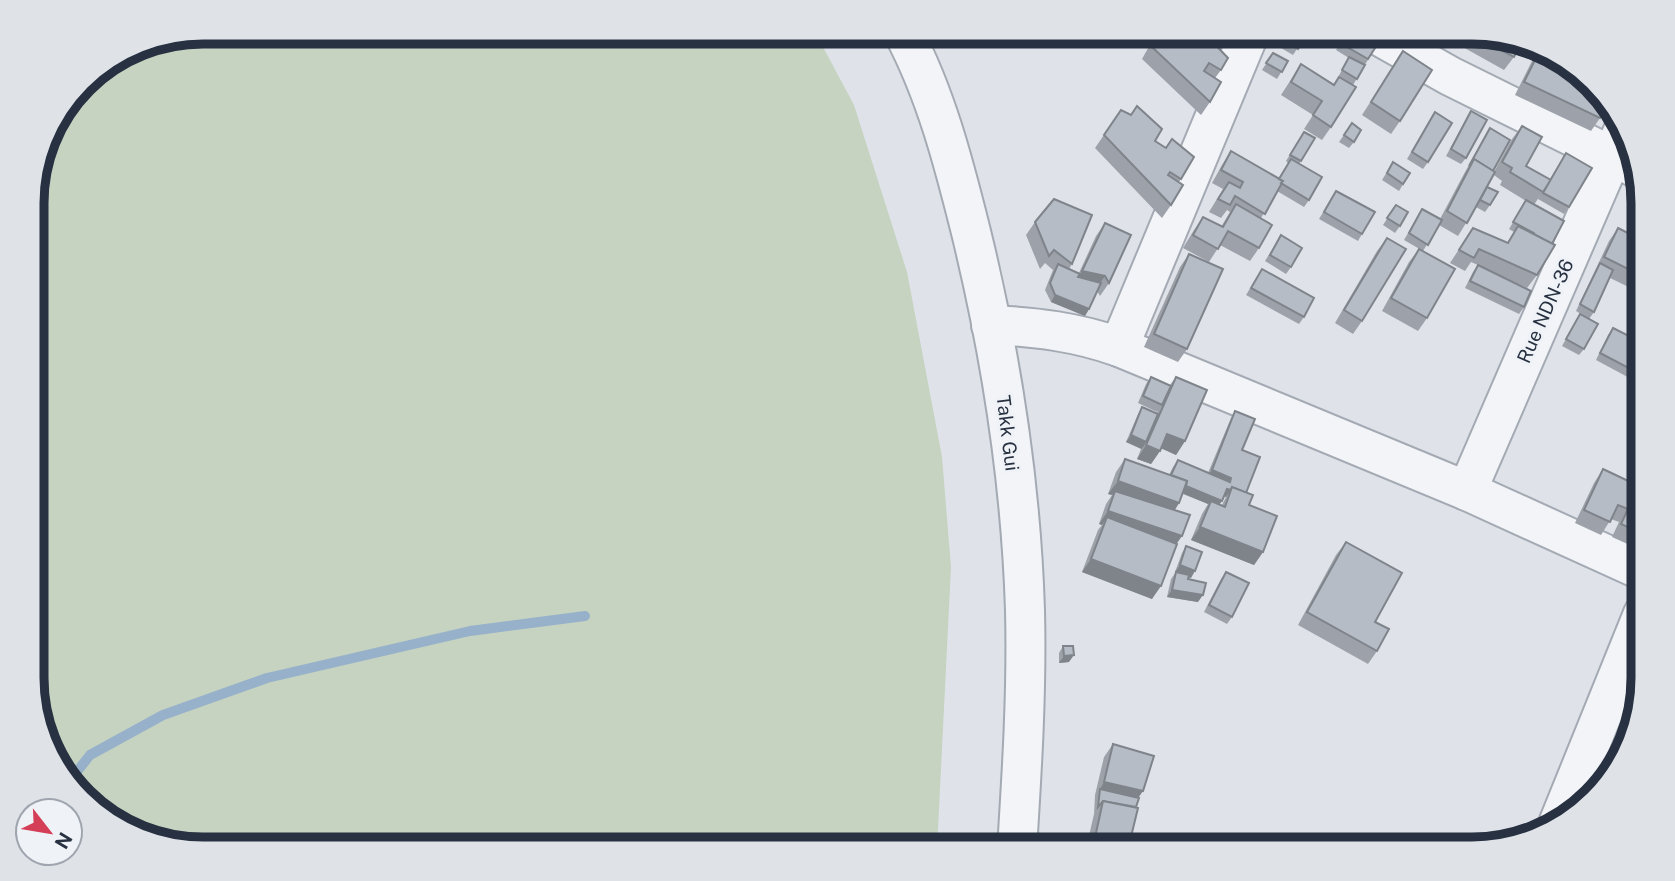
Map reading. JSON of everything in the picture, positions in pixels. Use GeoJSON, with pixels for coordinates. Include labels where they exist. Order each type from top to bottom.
{"type":"FeatureCollection","features":[{"type":"Feature","properties":{"kind":"street","name":"Takk Gui"},"geometry":{"type":"LineString","coordinates":[[908,44],[941,122],[964,201],[991,325],[1013,470],[1025,610],[1017,837]]}},
{"type":"Feature","properties":{"kind":"street"},"geometry":{"type":"LineString","coordinates":[[1119,347],[1245,44]]}},
{"type":"Feature","properties":{"kind":"street"},"geometry":{"type":"LineString","coordinates":[[1393,44],[1450,76],[1623,151]]}},
{"type":"Feature","properties":{"kind":"street","name":"Rue NDN-36"},"geometry":{"type":"LineString","coordinates":[[1467,491],[1624,154]]}},
{"type":"Feature","properties":{"kind":"street"},"geometry":{"type":"LineString","coordinates":[[991,325],[1043,328],[1087,336],[1119,347],[1467,491],[1631,566]]}},
{"type":"Feature","properties":{"kind":"street"},"geometry":{"type":"LineString","coordinates":[[1564,808],[1631,644]]}},
{"type":"Feature","properties":{"kind":"green space"},"geometry":{"type":"Polygon","coordinates":[[[821,44],[854,105],[907,272],[942,457],[951,567],[938,837],[192,837],[151,829],[132,821],[98,798],[77,775],[56,739],[45,699],[44,192],[49,161],[60,132],[70,114],[90,90],[114,70],[151,52],[182,45],[821,44]]]}},
{"type":"Feature","properties":{"kind":"building"},"geometry":{"type":"Polygon","coordinates":[[[1215,44],[1228,58],[1221,70],[1209,63],[1204,71],[1221,82],[1210,102],[1151,46],[1215,44]]]}},
{"type":"Feature","properties":{"kind":"building"},"geometry":{"type":"Polygon","coordinates":[[[1342,44],[1368,44],[1375,48],[1368,59],[1342,44]]]}},
{"type":"Feature","properties":{"kind":"building"},"geometry":{"type":"Polygon","coordinates":[[[1492,45],[1517,50],[1514,57],[1492,45]]]}},
{"type":"Feature","properties":{"kind":"building"},"geometry":{"type":"Polygon","coordinates":[[[1403,51],[1432,70],[1400,121],[1371,102],[1403,51]]]}},
{"type":"Feature","properties":{"kind":"building"},"geometry":{"type":"Polygon","coordinates":[[[1273,53],[1288,61],[1282,72],[1266,63],[1273,53]]]}},
{"type":"Feature","properties":{"kind":"building"},"geometry":{"type":"Polygon","coordinates":[[[1349,57],[1365,65],[1357,79],[1342,70],[1349,57]]]}},
{"type":"Feature","properties":{"kind":"building"},"geometry":{"type":"Polygon","coordinates":[[[1536,57],[1561,70],[1577,83],[1603,112],[1600,118],[1524,82],[1536,57]]]}},
{"type":"Feature","properties":{"kind":"building"},"geometry":{"type":"Polygon","coordinates":[[[1301,64],[1334,85],[1339,77],[1356,87],[1331,127],[1313,115],[1322,101],[1291,82],[1301,64]]]}},
{"type":"Feature","properties":{"kind":"building"},"geometry":{"type":"Polygon","coordinates":[[[1137,106],[1162,129],[1155,141],[1166,148],[1172,139],[1194,157],[1181,179],[1170,172],[1168,175],[1183,185],[1171,205],[1104,135],[1121,110],[1131,115],[1137,106]]]}},
{"type":"Feature","properties":{"kind":"building"},"geometry":{"type":"Polygon","coordinates":[[[1471,111],[1487,120],[1466,158],[1451,149],[1471,111]]]}},
{"type":"Feature","properties":{"kind":"building"},"geometry":{"type":"Polygon","coordinates":[[[1435,112],[1452,123],[1428,162],[1412,152],[1435,112]]]}},
{"type":"Feature","properties":{"kind":"building"},"geometry":{"type":"Polygon","coordinates":[[[1352,123],[1361,130],[1354,142],[1344,135],[1352,123]]]}},
{"type":"Feature","properties":{"kind":"building"},"geometry":{"type":"Polygon","coordinates":[[[1522,126],[1542,137],[1526,166],[1551,180],[1543,192],[1510,172],[1512,168],[1502,162],[1522,126]]]}},
{"type":"Feature","properties":{"kind":"building"},"geometry":{"type":"Polygon","coordinates":[[[1490,128],[1510,140],[1493,171],[1474,159],[1469,166],[1490,128]]]}},
{"type":"Feature","properties":{"kind":"building"},"geometry":{"type":"Polygon","coordinates":[[[1304,132],[1315,138],[1301,161],[1290,155],[1304,132]]]}},
{"type":"Feature","properties":{"kind":"building"},"geometry":{"type":"Polygon","coordinates":[[[1231,151],[1283,181],[1265,214],[1235,196],[1230,205],[1218,199],[1229,182],[1240,188],[1243,182],[1221,170],[1231,151]]]}},
{"type":"Feature","properties":{"kind":"building"},"geometry":{"type":"Polygon","coordinates":[[[1566,153],[1592,168],[1569,207],[1543,193],[1566,153]]]}},
{"type":"Feature","properties":{"kind":"building"},"geometry":{"type":"Polygon","coordinates":[[[1291,159],[1322,177],[1309,200],[1281,183],[1283,181],[1279,179],[1291,159]]]}},
{"type":"Feature","properties":{"kind":"building"},"geometry":{"type":"Polygon","coordinates":[[[1474,159],[1495,172],[1467,223],[1447,211],[1474,159]]]}},
{"type":"Feature","properties":{"kind":"building"},"geometry":{"type":"Polygon","coordinates":[[[1393,162],[1410,173],[1403,184],[1387,173],[1393,162]]]}},
{"type":"Feature","properties":{"kind":"building"},"geometry":{"type":"Polygon","coordinates":[[[1487,187],[1498,192],[1490,205],[1480,200],[1487,187]]]}},
{"type":"Feature","properties":{"kind":"building"},"geometry":{"type":"Polygon","coordinates":[[[1336,191],[1375,212],[1362,234],[1324,212],[1336,191]]]}},
{"type":"Feature","properties":{"kind":"building"},"geometry":{"type":"Polygon","coordinates":[[[1054,199],[1092,215],[1072,264],[1054,250],[1049,256],[1035,222],[1054,199]]]}},
{"type":"Feature","properties":{"kind":"building"},"geometry":{"type":"Polygon","coordinates":[[[1526,200],[1564,221],[1552,244],[1513,222],[1526,200]]]}},
{"type":"Feature","properties":{"kind":"building"},"geometry":{"type":"Polygon","coordinates":[[[1236,204],[1272,225],[1259,248],[1228,231],[1218,249],[1193,235],[1203,217],[1223,227],[1236,204]]]}},
{"type":"Feature","properties":{"kind":"building"},"geometry":{"type":"Polygon","coordinates":[[[1396,205],[1408,212],[1400,226],[1387,218],[1396,205]]]}},
{"type":"Feature","properties":{"kind":"building"},"geometry":{"type":"Polygon","coordinates":[[[1422,209],[1442,220],[1428,245],[1409,233],[1422,209]]]}},
{"type":"Feature","properties":{"kind":"building"},"geometry":{"type":"Polygon","coordinates":[[[1105,223],[1131,235],[1109,283],[1105,276],[1082,271],[1105,223]]]}},
{"type":"Feature","properties":{"kind":"building"},"geometry":{"type":"Polygon","coordinates":[[[1518,226],[1555,245],[1537,275],[1479,249],[1474,258],[1459,250],[1473,228],[1508,243],[1518,226]]]}},
{"type":"Feature","properties":{"kind":"building"},"geometry":{"type":"Polygon","coordinates":[[[1618,228],[1631,234],[1631,270],[1604,257],[1618,228]]]}},
{"type":"Feature","properties":{"kind":"building"},"geometry":{"type":"Polygon","coordinates":[[[1281,235],[1302,248],[1291,267],[1270,255],[1281,235]]]}},
{"type":"Feature","properties":{"kind":"building"},"geometry":{"type":"Polygon","coordinates":[[[1387,238],[1406,249],[1362,321],[1344,310],[1387,238]]]}},
{"type":"Feature","properties":{"kind":"building"},"geometry":{"type":"Polygon","coordinates":[[[1419,249],[1455,269],[1427,318],[1391,298],[1419,249]]]}},
{"type":"Feature","properties":{"kind":"building"},"geometry":{"type":"Polygon","coordinates":[[[1189,254],[1223,269],[1187,349],[1154,334],[1189,254]]]}},
{"type":"Feature","properties":{"kind":"building"},"geometry":{"type":"Polygon","coordinates":[[[1600,263],[1613,270],[1594,312],[1580,304],[1600,263]]]}},
{"type":"Feature","properties":{"kind":"building"},"geometry":{"type":"Polygon","coordinates":[[[1058,264],[1080,274],[1078,277],[1101,283],[1089,309],[1055,295],[1050,283],[1058,264]]]}},
{"type":"Feature","properties":{"kind":"building"},"geometry":{"type":"Polygon","coordinates":[[[1478,265],[1531,291],[1524,307],[1470,281],[1478,265]]]}},
{"type":"Feature","properties":{"kind":"building"},"geometry":{"type":"Polygon","coordinates":[[[1262,269],[1314,298],[1304,317],[1251,288],[1262,269]]]}},
{"type":"Feature","properties":{"kind":"building"},"geometry":{"type":"Polygon","coordinates":[[[1580,314],[1598,324],[1584,349],[1566,339],[1580,314]]]}},
{"type":"Feature","properties":{"kind":"building"},"geometry":{"type":"Polygon","coordinates":[[[1613,328],[1631,337],[1631,369],[1600,353],[1613,328]]]}},
{"type":"Feature","properties":{"kind":"building"},"geometry":{"type":"Polygon","coordinates":[[[1151,377],[1171,386],[1162,405],[1143,396],[1151,377]]]}},
{"type":"Feature","properties":{"kind":"building"},"geometry":{"type":"Polygon","coordinates":[[[1176,377],[1207,390],[1185,441],[1167,434],[1160,451],[1146,445],[1176,377]]]}},
{"type":"Feature","properties":{"kind":"building"},"geometry":{"type":"Polygon","coordinates":[[[1142,407],[1158,414],[1146,442],[1131,435],[1142,407]]]}},
{"type":"Feature","properties":{"kind":"building"},"geometry":{"type":"Polygon","coordinates":[[[1235,411],[1255,419],[1242,450],[1260,457],[1246,493],[1232,487],[1231,490],[1227,489],[1222,501],[1186,486],[1187,481],[1171,475],[1178,460],[1230,482],[1231,478],[1212,470],[1235,411]]]}},
{"type":"Feature","properties":{"kind":"building"},"geometry":{"type":"Polygon","coordinates":[[[1125,459],[1187,481],[1179,503],[1118,481],[1125,459]]]}},
{"type":"Feature","properties":{"kind":"building"},"geometry":{"type":"Polygon","coordinates":[[[1603,469],[1631,482],[1631,529],[1621,524],[1628,509],[1618,505],[1610,522],[1584,510],[1603,469]]]}},
{"type":"Feature","properties":{"kind":"building"},"geometry":{"type":"Polygon","coordinates":[[[1232,487],[1253,495],[1249,505],[1277,516],[1263,552],[1200,527],[1211,501],[1225,507],[1232,487]]]}},
{"type":"Feature","properties":{"kind":"building"},"geometry":{"type":"Polygon","coordinates":[[[1115,491],[1190,515],[1182,536],[1108,511],[1115,491]]]}},
{"type":"Feature","properties":{"kind":"building"},"geometry":{"type":"Polygon","coordinates":[[[1107,517],[1177,544],[1161,586],[1091,559],[1107,517]]]}},
{"type":"Feature","properties":{"kind":"building"},"geometry":{"type":"Polygon","coordinates":[[[1346,542],[1402,573],[1375,622],[1389,629],[1377,651],[1307,612],[1346,542]]]}},
{"type":"Feature","properties":{"kind":"building"},"geometry":{"type":"Polygon","coordinates":[[[1186,546],[1202,552],[1195,571],[1180,565],[1186,546]]]}},
{"type":"Feature","properties":{"kind":"building"},"geometry":{"type":"Polygon","coordinates":[[[1176,572],[1189,575],[1188,579],[1206,583],[1203,595],[1172,590],[1176,572]]]}},
{"type":"Feature","properties":{"kind":"building"},"geometry":{"type":"Polygon","coordinates":[[[1226,572],[1249,583],[1232,617],[1209,605],[1226,572]]]}},
{"type":"Feature","properties":{"kind":"building"},"geometry":{"type":"Polygon","coordinates":[[[1063,646],[1073,646],[1074,655],[1064,656],[1063,646]]]}},
{"type":"Feature","properties":{"kind":"building"},"geometry":{"type":"Polygon","coordinates":[[[1113,744],[1154,756],[1143,791],[1104,782],[1113,744]]]}},
{"type":"Feature","properties":{"kind":"building"},"geometry":{"type":"Polygon","coordinates":[[[1100,789],[1139,798],[1136,807],[1103,801],[1098,807],[1100,789]]]}},
{"type":"Feature","properties":{"kind":"building"},"geometry":{"type":"Polygon","coordinates":[[[1103,801],[1138,808],[1131,837],[1095,837],[1103,801]]]}},
{"type":"Feature","properties":{"kind":"waterway"},"geometry":{"type":"LineString","coordinates":[[76,773],[90,755],[163,715],[267,678],[470,631],[585,616]]}}]}
